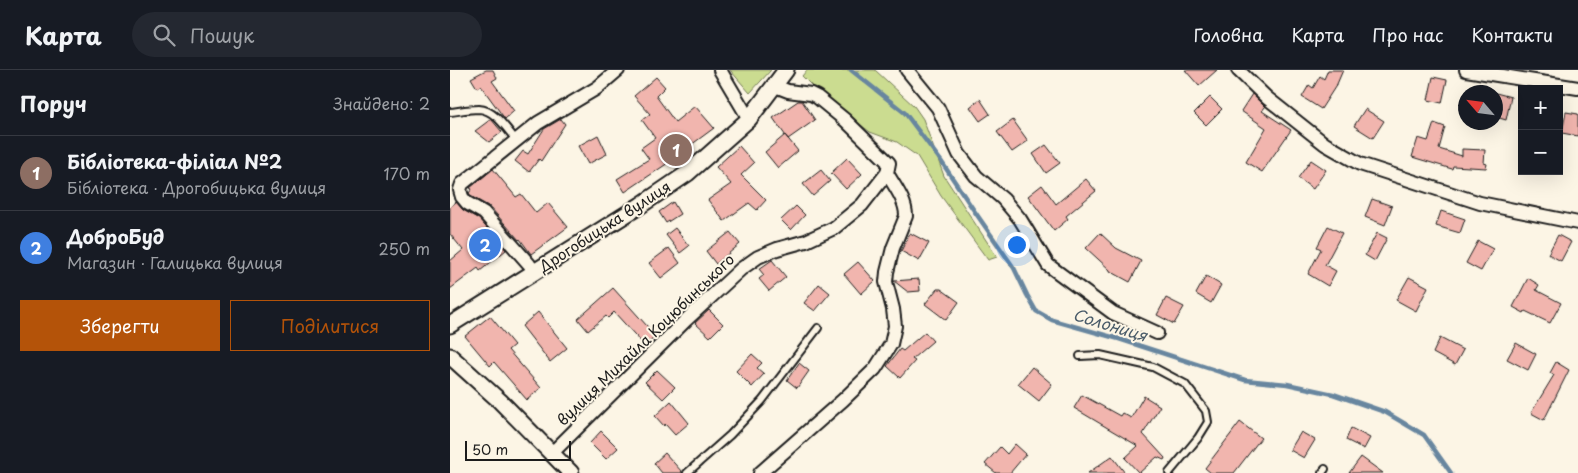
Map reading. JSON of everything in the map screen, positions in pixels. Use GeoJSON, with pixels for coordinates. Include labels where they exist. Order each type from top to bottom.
{"type":"FeatureCollection","features":[{"type":"Feature","properties":{"kind":"street"},"geometry":{"type":"LineString","coordinates":[[535,273],[484,213],[467,203],[462,197],[460,190],[462,184],[556,110],[597,88],[618,70]]}},
{"type":"Feature","properties":{"kind":"street"},"geometry":{"type":"LineString","coordinates":[[720,70],[749,119]]}},
{"type":"Feature","properties":{"kind":"street","name":"Дрогобицька вулиця"},"geometry":{"type":"LineString","coordinates":[[450,325],[535,273],[688,173],[749,119],[786,70]]}},
{"type":"Feature","properties":{"kind":"street"},"geometry":{"type":"LineString","coordinates":[[907,70],[938,108],[959,154],[976,176],[1003,199],[1020,220],[1048,265],[1113,313],[1157,333]]}},
{"type":"Feature","properties":{"kind":"street"},"geometry":{"type":"LineString","coordinates":[[1238,70],[1267,98],[1325,144],[1360,164],[1480,203],[1578,223]]}},
{"type":"Feature","properties":{"kind":"street"},"geometry":{"type":"LineString","coordinates":[[1466,70],[1522,74],[1578,88]]}},
{"type":"Feature","properties":{"kind":"street"},"geometry":{"type":"LineString","coordinates":[[760,473],[843,400],[875,368],[891,344],[895,326],[886,282],[887,272],[893,248],[906,216],[904,202],[886,173],[889,163],[845,120],[817,97],[804,92],[788,91],[775,86]]}},
{"type":"Feature","properties":{"kind":"street","name":"вулиця Михайла Коцюбинського"},"geometry":{"type":"LineString","coordinates":[[552,453],[686,320],[748,263],[768,253],[806,241],[834,228],[862,205],[886,173]]}},
{"type":"Feature","properties":{"kind":"street"},"geometry":{"type":"LineString","coordinates":[[450,356],[500,401],[572,473]]}},
{"type":"Feature","properties":{"kind":"lane"},"geometry":{"type":"LineString","coordinates":[[450,112],[480,109],[488,112],[500,121],[516,140]]}},
{"type":"Feature","properties":{"kind":"lane"},"geometry":{"type":"LineString","coordinates":[[687,473],[730,435],[762,401],[818,328]]}},
{"type":"Feature","properties":{"kind":"lane"},"geometry":{"type":"LineString","coordinates":[[1080,356],[1100,355],[1152,367],[1185,384],[1206,411],[1208,422],[1198,438],[1169,473]]}},
{"type":"Feature","properties":{"kind":"green space"},"geometry":{"type":"Polygon","coordinates":[[[730,70],[771,70],[750,93],[730,70]]]}},
{"type":"Feature","properties":{"kind":"green space"},"geometry":{"type":"Polygon","coordinates":[[[807,70],[875,70],[914,106],[923,119],[944,176],[997,257],[988,260],[941,196],[917,156],[897,142],[870,132],[816,90],[802,76],[807,70]]]}},
{"type":"Feature","properties":{"kind":"building"},"geometry":{"type":"Polygon","coordinates":[[[486,70],[493,70],[497,78],[492,81],[514,111],[505,119],[481,86],[477,88],[471,78],[486,70]]]}},
{"type":"Feature","properties":{"kind":"building"},"geometry":{"type":"Polygon","coordinates":[[[1185,70],[1217,70],[1199,86],[1185,70]]]}},
{"type":"Feature","properties":{"kind":"building"},"geometry":{"type":"Polygon","coordinates":[[[1328,70],[1343,70],[1337,84],[1321,109],[1302,97],[1309,85],[1313,88],[1320,76],[1324,79],[1328,70]]]}},
{"type":"Feature","properties":{"kind":"building"},"geometry":{"type":"Polygon","coordinates":[[[656,77],[665,87],[656,96],[675,122],[695,106],[714,128],[668,163],[625,192],[617,179],[649,159],[641,148],[655,138],[642,120],[650,114],[634,96],[656,77]]]}},
{"type":"Feature","properties":{"kind":"building"},"geometry":{"type":"Polygon","coordinates":[[[1433,77],[1447,80],[1442,103],[1428,100],[1433,77]]]}},
{"type":"Feature","properties":{"kind":"building"},"geometry":{"type":"Polygon","coordinates":[[[1252,94],[1265,107],[1262,111],[1291,130],[1262,172],[1246,162],[1266,128],[1241,111],[1252,94]]]}},
{"type":"Feature","properties":{"kind":"building"},"geometry":{"type":"Polygon","coordinates":[[[1503,95],[1511,97],[1506,120],[1503,119],[1503,95]]]}},
{"type":"Feature","properties":{"kind":"building"},"geometry":{"type":"Polygon","coordinates":[[[1210,97],[1222,109],[1206,125],[1194,113],[1210,97]]]}},
{"type":"Feature","properties":{"kind":"building"},"geometry":{"type":"Polygon","coordinates":[[[980,99],[990,114],[980,121],[970,107],[980,99]]]}},
{"type":"Feature","properties":{"kind":"building"},"geometry":{"type":"Polygon","coordinates":[[[798,101],[802,101],[815,120],[788,139],[773,118],[798,101]]]}},
{"type":"Feature","properties":{"kind":"building"},"geometry":{"type":"Polygon","coordinates":[[[1365,109],[1384,121],[1373,138],[1354,126],[1365,109]]]}},
{"type":"Feature","properties":{"kind":"building"},"geometry":{"type":"Polygon","coordinates":[[[1566,112],[1578,114],[1578,136],[1563,133],[1566,112]]]}},
{"type":"Feature","properties":{"kind":"building"},"geometry":{"type":"Polygon","coordinates":[[[491,119],[502,132],[489,142],[475,131],[491,119]]]}},
{"type":"Feature","properties":{"kind":"building"},"geometry":{"type":"Polygon","coordinates":[[[561,119],[565,124],[541,161],[539,159],[529,172],[515,161],[523,151],[528,154],[544,129],[561,119]]]}},
{"type":"Feature","properties":{"kind":"building"},"geometry":{"type":"Polygon","coordinates":[[[1013,120],[1028,141],[1012,152],[997,132],[1013,120]]]}},
{"type":"Feature","properties":{"kind":"building"},"geometry":{"type":"Polygon","coordinates":[[[1434,123],[1445,127],[1439,149],[1462,156],[1462,149],[1485,150],[1484,163],[1487,164],[1486,168],[1453,166],[1452,169],[1412,157],[1418,138],[1428,141],[1434,123]]]}},
{"type":"Feature","properties":{"kind":"building"},"geometry":{"type":"Polygon","coordinates":[[[598,135],[607,154],[588,164],[578,146],[598,135]]]}},
{"type":"Feature","properties":{"kind":"building"},"geometry":{"type":"Polygon","coordinates":[[[785,135],[798,151],[778,168],[765,152],[785,135]]]}},
{"type":"Feature","properties":{"kind":"building"},"geometry":{"type":"Polygon","coordinates":[[[1046,145],[1060,163],[1046,173],[1033,154],[1046,145]]]}},
{"type":"Feature","properties":{"kind":"building"},"geometry":{"type":"Polygon","coordinates":[[[739,146],[754,163],[741,175],[766,200],[757,210],[749,203],[724,221],[708,200],[731,184],[716,167],[739,146]]]}},
{"type":"Feature","properties":{"kind":"building"},"geometry":{"type":"Polygon","coordinates":[[[847,158],[862,174],[846,189],[831,173],[847,158]]]}},
{"type":"Feature","properties":{"kind":"building"},"geometry":{"type":"Polygon","coordinates":[[[1311,160],[1326,170],[1313,189],[1298,178],[1311,160]]]}},
{"type":"Feature","properties":{"kind":"building"},"geometry":{"type":"Polygon","coordinates":[[[493,169],[516,197],[521,194],[536,213],[548,203],[568,227],[531,254],[520,239],[490,207],[472,197],[469,193],[472,189],[470,188],[493,169]]]}},
{"type":"Feature","properties":{"kind":"building"},"geometry":{"type":"Polygon","coordinates":[[[821,170],[830,181],[813,196],[803,184],[821,170]]]}},
{"type":"Feature","properties":{"kind":"building"},"geometry":{"type":"Polygon","coordinates":[[[1086,179],[1096,191],[1066,216],[1068,219],[1054,231],[1028,196],[1042,185],[1056,204],[1086,179]]]}},
{"type":"Feature","properties":{"kind":"building"},"geometry":{"type":"Polygon","coordinates":[[[1372,199],[1392,206],[1385,225],[1365,217],[1372,199]]]}},
{"type":"Feature","properties":{"kind":"building"},"geometry":{"type":"Polygon","coordinates":[[[456,202],[463,210],[479,219],[506,250],[480,271],[478,268],[450,289],[450,261],[463,250],[450,234],[450,207],[456,202]]]}},
{"type":"Feature","properties":{"kind":"building"},"geometry":{"type":"Polygon","coordinates":[[[673,202],[680,214],[666,223],[659,212],[673,202]]]}},
{"type":"Feature","properties":{"kind":"building"},"geometry":{"type":"Polygon","coordinates":[[[796,206],[805,215],[791,230],[781,220],[796,206]]]}},
{"type":"Feature","properties":{"kind":"building"},"geometry":{"type":"Polygon","coordinates":[[[1441,211],[1465,219],[1460,233],[1436,226],[1441,211]]]}},
{"type":"Feature","properties":{"kind":"building"},"geometry":{"type":"Polygon","coordinates":[[[1328,226],[1342,233],[1325,265],[1336,271],[1328,286],[1308,274],[1321,249],[1317,247],[1328,226]]]}},
{"type":"Feature","properties":{"kind":"building"},"geometry":{"type":"Polygon","coordinates":[[[675,228],[689,246],[680,253],[666,235],[675,228]]]}},
{"type":"Feature","properties":{"kind":"building"},"geometry":{"type":"Polygon","coordinates":[[[730,232],[740,244],[716,264],[706,251],[730,232]]]}},
{"type":"Feature","properties":{"kind":"building"},"geometry":{"type":"Polygon","coordinates":[[[910,233],[929,243],[919,261],[901,251],[910,233]]]}},
{"type":"Feature","properties":{"kind":"building"},"geometry":{"type":"Polygon","coordinates":[[[1100,233],[1116,248],[1141,261],[1130,282],[1110,271],[1086,248],[1100,233]]]}},
{"type":"Feature","properties":{"kind":"building"},"geometry":{"type":"Polygon","coordinates":[[[1377,233],[1387,238],[1375,261],[1365,255],[1377,233]]]}},
{"type":"Feature","properties":{"kind":"building"},"geometry":{"type":"Polygon","coordinates":[[[1558,235],[1571,242],[1561,261],[1548,254],[1558,235]]]}},
{"type":"Feature","properties":{"kind":"building"},"geometry":{"type":"Polygon","coordinates":[[[1478,241],[1493,249],[1481,271],[1466,263],[1478,241]]]}},
{"type":"Feature","properties":{"kind":"building"},"geometry":{"type":"Polygon","coordinates":[[[669,248],[680,263],[661,278],[649,263],[669,248]]]}},
{"type":"Feature","properties":{"kind":"building"},"geometry":{"type":"Polygon","coordinates":[[[772,260],[786,277],[769,291],[759,279],[764,275],[759,269],[772,260]]]}},
{"type":"Feature","properties":{"kind":"building"},"geometry":{"type":"Polygon","coordinates":[[[858,262],[875,281],[861,294],[844,274],[858,262]]]}},
{"type":"Feature","properties":{"kind":"building"},"geometry":{"type":"Polygon","coordinates":[[[1206,276],[1221,285],[1211,303],[1196,294],[1206,276]]]}},
{"type":"Feature","properties":{"kind":"building"},"geometry":{"type":"Polygon","coordinates":[[[1409,277],[1428,287],[1416,311],[1396,300],[1409,277]]]}},
{"type":"Feature","properties":{"kind":"building"},"geometry":{"type":"Polygon","coordinates":[[[1528,278],[1539,285],[1536,290],[1561,303],[1550,323],[1513,307],[1528,278]]]}},
{"type":"Feature","properties":{"kind":"building"},"geometry":{"type":"Polygon","coordinates":[[[919,279],[920,291],[908,292],[894,281],[919,279]]]}},
{"type":"Feature","properties":{"kind":"building"},"geometry":{"type":"Polygon","coordinates":[[[819,284],[830,293],[815,311],[804,303],[819,284]]]}},
{"type":"Feature","properties":{"kind":"building"},"geometry":{"type":"Polygon","coordinates":[[[613,288],[656,336],[645,346],[614,312],[588,331],[578,319],[613,288]]]}},
{"type":"Feature","properties":{"kind":"building"},"geometry":{"type":"Polygon","coordinates":[[[937,289],[941,289],[959,302],[946,320],[925,304],[937,289]]]}},
{"type":"Feature","properties":{"kind":"building"},"geometry":{"type":"Polygon","coordinates":[[[1166,298],[1184,307],[1174,324],[1157,315],[1166,298]]]}},
{"type":"Feature","properties":{"kind":"building"},"geometry":{"type":"Polygon","coordinates":[[[709,310],[723,324],[710,337],[695,323],[709,310]]]}},
{"type":"Feature","properties":{"kind":"building"},"geometry":{"type":"Polygon","coordinates":[[[538,312],[567,348],[550,362],[522,326],[538,312]]]}},
{"type":"Feature","properties":{"kind":"building"},"geometry":{"type":"Polygon","coordinates":[[[490,316],[514,345],[508,350],[541,388],[527,400],[494,362],[490,366],[465,336],[490,316]]]}},
{"type":"Feature","properties":{"kind":"building"},"geometry":{"type":"Polygon","coordinates":[[[925,332],[933,341],[912,359],[915,361],[900,378],[887,366],[900,349],[903,351],[925,332]]]}},
{"type":"Feature","properties":{"kind":"building"},"geometry":{"type":"Polygon","coordinates":[[[1440,338],[1463,350],[1455,365],[1433,353],[1440,338]]]}},
{"type":"Feature","properties":{"kind":"building"},"geometry":{"type":"Polygon","coordinates":[[[1516,343],[1536,354],[1528,370],[1507,359],[1516,343]]]}},
{"type":"Feature","properties":{"kind":"building"},"geometry":{"type":"Polygon","coordinates":[[[752,354],[762,363],[757,368],[764,374],[752,387],[736,371],[752,354]]]}},
{"type":"Feature","properties":{"kind":"building"},"geometry":{"type":"Polygon","coordinates":[[[1556,362],[1569,370],[1544,420],[1531,413],[1554,375],[1550,373],[1556,362]]]}},
{"type":"Feature","properties":{"kind":"building"},"geometry":{"type":"Polygon","coordinates":[[[799,363],[809,371],[797,388],[787,380],[799,363]]]}},
{"type":"Feature","properties":{"kind":"building"},"geometry":{"type":"Polygon","coordinates":[[[1032,367],[1052,384],[1039,401],[1018,384],[1032,367]]]}},
{"type":"Feature","properties":{"kind":"building"},"geometry":{"type":"Polygon","coordinates":[[[657,370],[675,387],[663,399],[645,382],[657,370]]]}},
{"type":"Feature","properties":{"kind":"building"},"geometry":{"type":"Polygon","coordinates":[[[1082,395],[1120,416],[1122,413],[1131,418],[1144,396],[1160,406],[1143,434],[1165,458],[1164,460],[1157,457],[1139,473],[1125,458],[1138,446],[1074,408],[1082,395]]]}},
{"type":"Feature","properties":{"kind":"building"},"geometry":{"type":"Polygon","coordinates":[[[671,401],[689,423],[675,435],[655,416],[671,401]]]}},
{"type":"Feature","properties":{"kind":"building"},"geometry":{"type":"Polygon","coordinates":[[[1240,422],[1261,438],[1234,473],[1211,473],[1205,468],[1240,422]]]}},
{"type":"Feature","properties":{"kind":"building"},"geometry":{"type":"Polygon","coordinates":[[[1351,428],[1370,438],[1364,449],[1346,440],[1351,428]]]}},
{"type":"Feature","properties":{"kind":"building"},"geometry":{"type":"Polygon","coordinates":[[[601,431],[618,448],[606,459],[590,443],[601,431]]]}},
{"type":"Feature","properties":{"kind":"building"},"geometry":{"type":"Polygon","coordinates":[[[1301,432],[1315,440],[1304,458],[1290,450],[1301,432]]]}},
{"type":"Feature","properties":{"kind":"building"},"geometry":{"type":"Polygon","coordinates":[[[1015,444],[1026,454],[1010,473],[996,473],[985,464],[1000,447],[1007,454],[1015,444]]]}},
{"type":"Feature","properties":{"kind":"building"},"geometry":{"type":"Polygon","coordinates":[[[665,453],[682,473],[662,473],[654,463],[665,453]]]}},
{"type":"Feature","properties":{"kind":"building"},"geometry":{"type":"Polygon","coordinates":[[[1112,456],[1125,473],[1088,473],[1112,456]]]}},
{"type":"Feature","properties":{"kind":"building"},"geometry":{"type":"Polygon","coordinates":[[[1361,457],[1383,473],[1349,473],[1361,457]]]}},
{"type":"Feature","properties":{"kind":"waterway","name":"Солониця"},"geometry":{"type":"LineString","coordinates":[[851,70],[905,113],[941,161],[1014,268],[1036,311],[1052,320],[1119,339],[1245,380],[1287,384],[1333,394],[1385,412],[1424,435],[1451,473]]}},
{"type":"Feature","properties":{"kind":"place","name":"Бібліотека-філіал №2"},"geometry":{"type":"Point","coordinates":[676,150]}},
{"type":"Feature","properties":{"kind":"place","name":"ДоброБуд"},"geometry":{"type":"Point","coordinates":[485,245]}}]}
